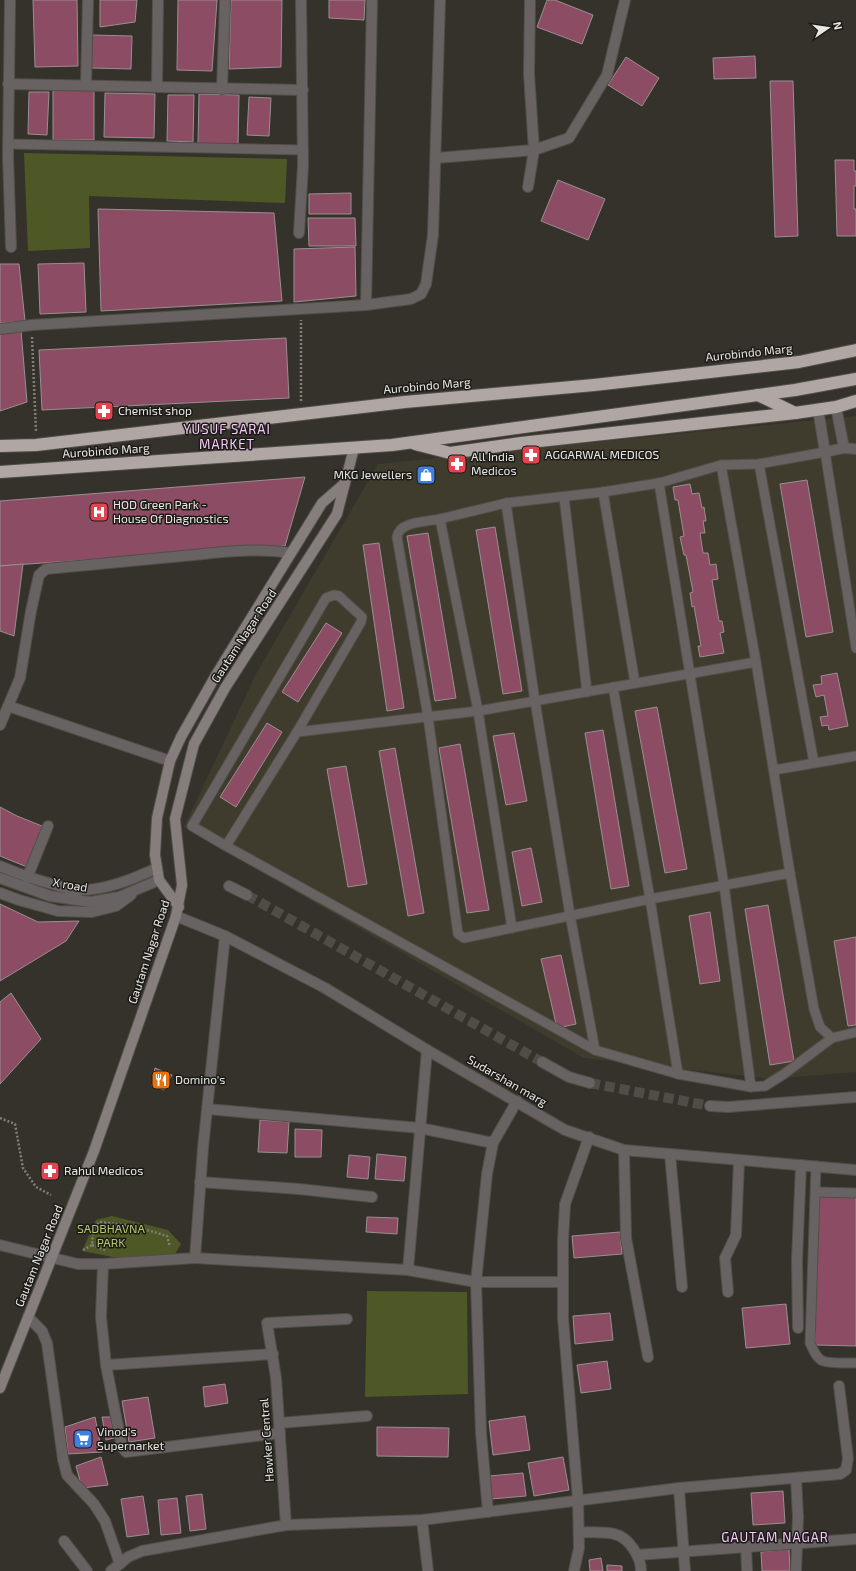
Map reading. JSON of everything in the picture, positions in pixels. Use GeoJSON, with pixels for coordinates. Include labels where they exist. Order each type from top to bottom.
{"type":"FeatureCollection","features":[{"type":"Feature","properties":{"kind":"highway","name":"Aurobindo Marg"},"geometry":{"type":"LineString","coordinates":[[0,446],[36,445],[405,402],[594,385],[799,362],[856,350]]}},
{"type":"Feature","properties":{"kind":"highway","name":"Aurobindo Marg"},"geometry":{"type":"LineString","coordinates":[[0,472],[354,448],[758,395],[856,379]]}},
{"type":"Feature","properties":{"kind":"highway"},"geometry":{"type":"LineString","coordinates":[[758,395],[795,413]]}},
{"type":"Feature","properties":{"kind":"highway"},"geometry":{"type":"LineString","coordinates":[[408,442],[450,452],[795,413],[836,407],[856,401]]}},
{"type":"Feature","properties":{"kind":"street"},"geometry":{"type":"LineString","coordinates":[[10,0],[8,144],[4,156],[11,247]]}},
{"type":"Feature","properties":{"kind":"street"},"geometry":{"type":"LineString","coordinates":[[86,85],[88,0]]}},
{"type":"Feature","properties":{"kind":"street"},"geometry":{"type":"LineString","coordinates":[[157,87],[158,0]]}},
{"type":"Feature","properties":{"kind":"street"},"geometry":{"type":"LineString","coordinates":[[222,89],[225,0]]}},
{"type":"Feature","properties":{"kind":"street"},"geometry":{"type":"LineString","coordinates":[[300,233],[303,150],[301,0]]}},
{"type":"Feature","properties":{"kind":"street"},"geometry":{"type":"LineString","coordinates":[[366,304],[372,0]]}},
{"type":"Feature","properties":{"kind":"street"},"geometry":{"type":"LineString","coordinates":[[0,329],[32,324],[366,304],[411,299],[421,294],[426,284],[432,244],[440,0]]}},
{"type":"Feature","properties":{"kind":"street"},"geometry":{"type":"LineString","coordinates":[[528,186],[534,150],[529,74],[530,0]]}},
{"type":"Feature","properties":{"kind":"street"},"geometry":{"type":"LineString","coordinates":[[436,158],[534,150],[569,138],[608,75],[626,0]]}},
{"type":"Feature","properties":{"kind":"street"},"geometry":{"type":"LineString","coordinates":[[8,84],[303,90]]}},
{"type":"Feature","properties":{"kind":"street"},"geometry":{"type":"LineString","coordinates":[[836,407],[844,448]]}},
{"type":"Feature","properties":{"kind":"street"},"geometry":{"type":"LineString","coordinates":[[818,409],[824,452],[844,448],[856,450]]}},
{"type":"Feature","properties":{"kind":"street","name":"Gautam Nagar Road"},"geometry":{"type":"LineString","coordinates":[[0,1388],[94,1151],[178,911],[182,886],[175,819],[194,744],[225,688],[337,514],[354,448]]}},
{"type":"Feature","properties":{"kind":"street"},"geometry":{"type":"LineString","coordinates":[[178,911],[159,880],[155,855],[157,818],[170,761],[181,737],[216,675],[322,503],[345,483]]}},
{"type":"Feature","properties":{"kind":"street"},"geometry":{"type":"LineString","coordinates":[[0,725],[20,678],[31,611],[39,575],[46,569],[216,553],[280,551],[290,554]]}},
{"type":"Feature","properties":{"kind":"street"},"geometry":{"type":"LineString","coordinates":[[8,706],[170,761]]}},
{"type":"Feature","properties":{"kind":"street"},"geometry":{"type":"LineString","coordinates":[[28,878],[48,826]]}},
{"type":"Feature","properties":{"kind":"street"},"geometry":{"type":"LineString","coordinates":[[0,866],[28,878],[76,890],[93,890],[135,878],[157,868]]}},
{"type":"Feature","properties":{"kind":"street","name":"X road"},"geometry":{"type":"LineString","coordinates":[[0,878],[50,896],[91,902],[119,897],[159,880]]}},
{"type":"Feature","properties":{"kind":"street"},"geometry":{"type":"LineString","coordinates":[[229,886],[247,895]]}},
{"type":"Feature","properties":{"kind":"street"},"geometry":{"type":"LineString","coordinates":[[0,893],[58,911],[92,912],[116,906],[140,889]]}},
{"type":"Feature","properties":{"kind":"street","name":"Sudarshan marg"},"geometry":{"type":"LineString","coordinates":[[178,911],[325,988],[427,1050],[565,1130],[624,1150],[856,1170]]}},
{"type":"Feature","properties":{"kind":"street"},"geometry":{"type":"LineString","coordinates":[[196,1258],[200,1182],[225,936]]}},
{"type":"Feature","properties":{"kind":"street"},"geometry":{"type":"LineString","coordinates":[[408,1270],[427,1050]]}},
{"type":"Feature","properties":{"kind":"street"},"geometry":{"type":"LineString","coordinates":[[542,1062],[569,1077],[590,1083]]}},
{"type":"Feature","properties":{"kind":"street"},"geometry":{"type":"LineString","coordinates":[[710,1106],[728,1107],[856,1097]]}},
{"type":"Feature","properties":{"kind":"street"},"geometry":{"type":"LineString","coordinates":[[488,1512],[481,1432],[476,1282],[487,1174],[493,1143],[517,1101]]}},
{"type":"Feature","properties":{"kind":"street"},"geometry":{"type":"LineString","coordinates":[[207,1109],[420,1128],[493,1143]]}},
{"type":"Feature","properties":{"kind":"street"},"geometry":{"type":"LineString","coordinates":[[574,1571],[579,1548],[579,1532],[578,1500],[563,1318],[565,1204],[589,1137]]}},
{"type":"Feature","properties":{"kind":"street"},"geometry":{"type":"LineString","coordinates":[[624,1150],[626,1238],[648,1357]]}},
{"type":"Feature","properties":{"kind":"street"},"geometry":{"type":"LineString","coordinates":[[670,1154],[682,1287]]}},
{"type":"Feature","properties":{"kind":"street"},"geometry":{"type":"LineString","coordinates":[[728,1292],[726,1258],[736,1235],[739,1160]]}},
{"type":"Feature","properties":{"kind":"street"},"geometry":{"type":"LineString","coordinates":[[798,1328],[797,1260],[801,1165]]}},
{"type":"Feature","properties":{"kind":"street"},"geometry":{"type":"LineString","coordinates":[[200,1182],[299,1189],[372,1198]]}},
{"type":"Feature","properties":{"kind":"street"},"geometry":{"type":"LineString","coordinates":[[0,1245],[78,1264],[103,1264],[196,1258],[408,1270],[476,1282],[564,1282]]}},
{"type":"Feature","properties":{"kind":"street"},"geometry":{"type":"LineString","coordinates":[[103,1264],[101,1317],[106,1365],[122,1447],[126,1452],[367,1416]]}},
{"type":"Feature","properties":{"kind":"street"},"geometry":{"type":"LineString","coordinates":[[28,1317],[42,1331],[46,1343],[63,1459],[67,1475],[94,1504],[105,1520],[120,1564]]}},
{"type":"Feature","properties":{"kind":"street","name":"Hawker Central"},"geometry":{"type":"LineString","coordinates":[[286,1525],[280,1428],[273,1354],[267,1323],[347,1319]]}},
{"type":"Feature","properties":{"kind":"street"},"geometry":{"type":"LineString","coordinates":[[106,1365],[273,1354]]}},
{"type":"Feature","properties":{"kind":"street"},"geometry":{"type":"LineString","coordinates":[[111,1571],[128,1557],[142,1551],[286,1525],[422,1520],[679,1488],[840,1474],[846,1470],[848,1458],[839,1386]]}},
{"type":"Feature","properties":{"kind":"street"},"geometry":{"type":"LineString","coordinates":[[796,1478],[798,1517],[796,1571]]}},
{"type":"Feature","properties":{"kind":"street"},"geometry":{"type":"LineString","coordinates":[[679,1488],[685,1571]]}},
{"type":"Feature","properties":{"kind":"street"},"geometry":{"type":"LineString","coordinates":[[422,1520],[428,1571]]}},
{"type":"Feature","properties":{"kind":"street"},"geometry":{"type":"LineString","coordinates":[[579,1532],[614,1534],[620,1536],[637,1555],[641,1564],[641,1571]]}},
{"type":"Feature","properties":{"kind":"street"},"geometry":{"type":"LineString","coordinates":[[637,1555],[746,1546],[796,1545],[856,1539]]}},
{"type":"Feature","properties":{"kind":"street"},"geometry":{"type":"LineString","coordinates":[[64,1541],[87,1571]]}},
{"type":"Feature","properties":{"kind":"street"},"geometry":{"type":"LineString","coordinates":[[746,1546],[747,1571]]}},
{"type":"Feature","properties":{"kind":"lane"},"geometry":{"type":"LineString","coordinates":[[8,144],[303,150]]}},
{"type":"Feature","properties":{"kind":"lane"},"geometry":{"type":"LineString","coordinates":[[790,872],[570,915],[464,938],[457,932],[428,717],[398,532],[404,526],[506,504],[603,492],[659,482],[721,465],[759,464],[824,452],[856,648]]}},
{"type":"Feature","properties":{"kind":"lane"},"geometry":{"type":"LineString","coordinates":[[759,464],[814,763]]}},
{"type":"Feature","properties":{"kind":"lane"},"geometry":{"type":"LineString","coordinates":[[721,465],[756,662],[814,1009],[820,1027],[832,1038]]}},
{"type":"Feature","properties":{"kind":"lane"},"geometry":{"type":"LineString","coordinates":[[659,482],[724,885],[751,1087]]}},
{"type":"Feature","properties":{"kind":"lane"},"geometry":{"type":"LineString","coordinates":[[603,492],[635,683]]}},
{"type":"Feature","properties":{"kind":"lane"},"geometry":{"type":"LineString","coordinates":[[564,497],[587,692]]}},
{"type":"Feature","properties":{"kind":"lane"},"geometry":{"type":"LineString","coordinates":[[506,504],[535,701],[570,915],[595,1050]]}},
{"type":"Feature","properties":{"kind":"lane"},"geometry":{"type":"LineString","coordinates":[[440,519],[478,711],[512,928]]}},
{"type":"Feature","properties":{"kind":"lane"},"geometry":{"type":"LineString","coordinates":[[226,846],[297,732],[362,620],[362,617],[339,596],[334,595],[326,598],[192,826],[226,846],[595,1050],[678,1074],[751,1087],[765,1086],[784,1074],[832,1038],[856,1032]]}},
{"type":"Feature","properties":{"kind":"lane"},"geometry":{"type":"LineString","coordinates":[[297,732],[478,711],[756,662]]}},
{"type":"Feature","properties":{"kind":"lane"},"geometry":{"type":"LineString","coordinates":[[613,687],[650,899],[678,1074]]}},
{"type":"Feature","properties":{"kind":"lane"},"geometry":{"type":"LineString","coordinates":[[774,770],[856,756]]}},
{"type":"Feature","properties":{"kind":"lane"},"geometry":{"type":"LineString","coordinates":[[816,1166],[810,1343],[814,1352],[821,1360],[828,1362],[856,1363]]}},
{"type":"Feature","properties":{"kind":"lane"},"geometry":{"type":"LineString","coordinates":[[816,1192],[856,1193]]}},
{"type":"Feature","properties":{"kind":"path"},"geometry":{"type":"LineString","coordinates":[[301,308],[301,414]]}},
{"type":"Feature","properties":{"kind":"path"},"geometry":{"type":"LineString","coordinates":[[32,324],[36,445]]}},
{"type":"Feature","properties":{"kind":"path"},"geometry":{"type":"LineString","coordinates":[[0,1118],[15,1124],[23,1168],[36,1187],[51,1195]]}},
{"type":"Feature","properties":{"kind":"path"},"geometry":{"type":"LineString","coordinates":[[92,1245],[94,1232],[99,1222],[134,1226],[167,1236],[170,1244],[169,1249]]}},
{"type":"Feature","properties":{"kind":"path"},"geometry":{"type":"LineString","coordinates":[[82,1251],[92,1245]]}},
{"type":"Feature","properties":{"kind":"path"},"geometry":{"type":"LineString","coordinates":[[92,1245],[106,1251]]}},
{"type":"Feature","properties":{"kind":"shaded area"},"geometry":{"type":"Polygon","coordinates":[[[856,416],[856,1072],[772,1079],[584,1058],[184,827],[256,674],[378,464],[856,416]]]}},
{"type":"Feature","properties":{"kind":"green space"},"geometry":{"type":"Polygon","coordinates":[[[24,153],[287,159],[285,203],[89,196],[90,248],[28,251],[24,153]]]}},
{"type":"Feature","properties":{"kind":"green space","name":"SADBHAVNA PARK"},"geometry":{"type":"Polygon","coordinates":[[[112,1216],[168,1230],[181,1244],[169,1264],[113,1257],[82,1251],[96,1220],[112,1216]]]}},
{"type":"Feature","properties":{"kind":"green space"},"geometry":{"type":"Polygon","coordinates":[[[367,1291],[467,1292],[468,1394],[365,1397],[367,1291]]]}},
{"type":"Feature","properties":{"kind":"building"},"geometry":{"type":"Polygon","coordinates":[[[33,0],[77,0],[78,66],[35,67],[33,0]]]}},
{"type":"Feature","properties":{"kind":"building"},"geometry":{"type":"Polygon","coordinates":[[[100,0],[137,0],[135,22],[100,27],[100,0]]]}},
{"type":"Feature","properties":{"kind":"building"},"geometry":{"type":"Polygon","coordinates":[[[178,0],[217,0],[212,71],[177,70],[178,0]]]}},
{"type":"Feature","properties":{"kind":"building"},"geometry":{"type":"Polygon","coordinates":[[[231,0],[282,0],[281,67],[229,69],[231,0]]]}},
{"type":"Feature","properties":{"kind":"building"},"geometry":{"type":"Polygon","coordinates":[[[329,0],[365,0],[364,20],[329,18],[329,0]]]}},
{"type":"Feature","properties":{"kind":"building"},"geometry":{"type":"Polygon","coordinates":[[[547,0],[555,0],[593,15],[582,44],[537,27],[547,0]]]}},
{"type":"Feature","properties":{"kind":"building"},"geometry":{"type":"Polygon","coordinates":[[[91,35],[132,36],[131,69],[91,68],[91,35]]]}},
{"type":"Feature","properties":{"kind":"building"},"geometry":{"type":"Polygon","coordinates":[[[755,56],[756,78],[714,79],[713,58],[755,56]]]}},
{"type":"Feature","properties":{"kind":"building"},"geometry":{"type":"Polygon","coordinates":[[[626,57],[659,78],[642,106],[608,85],[626,57]]]}},
{"type":"Feature","properties":{"kind":"building"},"geometry":{"type":"Polygon","coordinates":[[[770,81],[793,81],[798,236],[775,237],[770,81]]]}},
{"type":"Feature","properties":{"kind":"building"},"geometry":{"type":"Polygon","coordinates":[[[53,90],[94,90],[94,140],[53,140],[53,90]]]}},
{"type":"Feature","properties":{"kind":"building"},"geometry":{"type":"Polygon","coordinates":[[[29,92],[49,92],[47,135],[28,134],[29,92]]]}},
{"type":"Feature","properties":{"kind":"building"},"geometry":{"type":"Polygon","coordinates":[[[105,93],[155,94],[154,138],[104,137],[105,93]]]}},
{"type":"Feature","properties":{"kind":"building"},"geometry":{"type":"Polygon","coordinates":[[[199,94],[239,95],[238,145],[198,144],[199,94]]]}},
{"type":"Feature","properties":{"kind":"building"},"geometry":{"type":"Polygon","coordinates":[[[168,95],[194,95],[193,142],[167,141],[168,95]]]}},
{"type":"Feature","properties":{"kind":"building"},"geometry":{"type":"Polygon","coordinates":[[[249,97],[271,98],[269,136],[247,135],[249,97]]]}},
{"type":"Feature","properties":{"kind":"building"},"geometry":{"type":"Polygon","coordinates":[[[835,160],[854,160],[854,171],[856,171],[856,186],[854,186],[854,209],[856,209],[856,236],[837,236],[835,160]]]}},
{"type":"Feature","properties":{"kind":"building"},"geometry":{"type":"Polygon","coordinates":[[[558,180],[605,199],[588,240],[541,221],[558,180]]]}},
{"type":"Feature","properties":{"kind":"building"},"geometry":{"type":"Polygon","coordinates":[[[351,193],[351,214],[309,214],[309,194],[351,193]]]}},
{"type":"Feature","properties":{"kind":"building"},"geometry":{"type":"Polygon","coordinates":[[[98,209],[274,213],[282,301],[101,311],[98,209]]]}},
{"type":"Feature","properties":{"kind":"building"},"geometry":{"type":"Polygon","coordinates":[[[308,218],[355,218],[356,246],[309,246],[308,218]]]}},
{"type":"Feature","properties":{"kind":"building"},"geometry":{"type":"Polygon","coordinates":[[[355,247],[356,296],[294,302],[294,249],[355,247]]]}},
{"type":"Feature","properties":{"kind":"building"},"geometry":{"type":"Polygon","coordinates":[[[84,263],[86,312],[40,314],[38,264],[84,263]]]}},
{"type":"Feature","properties":{"kind":"building"},"geometry":{"type":"Polygon","coordinates":[[[0,264],[19,264],[25,321],[0,323],[0,264]]]}},
{"type":"Feature","properties":{"kind":"building"},"geometry":{"type":"Polygon","coordinates":[[[21,330],[27,402],[0,411],[0,333],[21,330]]]}},
{"type":"Feature","properties":{"kind":"building"},"geometry":{"type":"Polygon","coordinates":[[[286,338],[289,398],[42,410],[39,350],[286,338]]]}},
{"type":"Feature","properties":{"kind":"building"},"geometry":{"type":"Polygon","coordinates":[[[305,477],[285,546],[0,566],[0,501],[305,477]]]}},
{"type":"Feature","properties":{"kind":"building"},"geometry":{"type":"Polygon","coordinates":[[[807,480],[833,632],[806,637],[780,484],[807,480]]]}},
{"type":"Feature","properties":{"kind":"building"},"geometry":{"type":"Polygon","coordinates":[[[690,484],[692,494],[699,493],[702,508],[704,507],[706,521],[703,521],[705,533],[700,533],[703,553],[708,553],[710,565],[716,564],[718,579],[712,580],[719,621],[722,621],[724,632],[720,633],[724,653],[700,657],[698,646],[701,646],[694,606],[692,607],[690,593],[693,592],[686,555],[684,555],[680,537],[684,536],[678,500],[675,500],[673,487],[690,484]]]}},
{"type":"Feature","properties":{"kind":"building"},"geometry":{"type":"Polygon","coordinates":[[[495,527],[522,691],[503,694],[476,530],[495,527]]]}},
{"type":"Feature","properties":{"kind":"building"},"geometry":{"type":"Polygon","coordinates":[[[428,533],[456,698],[435,701],[407,536],[428,533]]]}},
{"type":"Feature","properties":{"kind":"building"},"geometry":{"type":"Polygon","coordinates":[[[379,543],[404,708],[387,711],[363,545],[379,543]]]}},
{"type":"Feature","properties":{"kind":"building"},"geometry":{"type":"Polygon","coordinates":[[[23,564],[14,636],[0,631],[0,566],[23,564]]]}},
{"type":"Feature","properties":{"kind":"building"},"geometry":{"type":"Polygon","coordinates":[[[326,623],[342,633],[298,702],[282,692],[326,623]]]}},
{"type":"Feature","properties":{"kind":"building"},"geometry":{"type":"Polygon","coordinates":[[[837,673],[848,726],[829,730],[828,725],[822,726],[820,717],[828,716],[824,695],[816,697],[813,685],[822,684],[821,676],[837,673]]]}},
{"type":"Feature","properties":{"kind":"building"},"geometry":{"type":"Polygon","coordinates":[[[657,707],[687,869],[665,873],[635,711],[657,707]]]}},
{"type":"Feature","properties":{"kind":"building"},"geometry":{"type":"Polygon","coordinates":[[[267,723],[282,732],[236,807],[220,797],[267,723]]]}},
{"type":"Feature","properties":{"kind":"building"},"geometry":{"type":"Polygon","coordinates":[[[603,730],[629,886],[611,889],[585,733],[603,730]]]}},
{"type":"Feature","properties":{"kind":"building"},"geometry":{"type":"Polygon","coordinates":[[[514,733],[527,801],[506,805],[493,736],[514,733]]]}},
{"type":"Feature","properties":{"kind":"building"},"geometry":{"type":"Polygon","coordinates":[[[460,744],[489,910],[467,913],[439,748],[460,744]]]}},
{"type":"Feature","properties":{"kind":"building"},"geometry":{"type":"Polygon","coordinates":[[[395,748],[424,913],[408,916],[379,751],[395,748]]]}},
{"type":"Feature","properties":{"kind":"building"},"geometry":{"type":"Polygon","coordinates":[[[346,766],[367,884],[348,887],[327,769],[346,766]]]}},
{"type":"Feature","properties":{"kind":"building"},"geometry":{"type":"Polygon","coordinates":[[[0,807],[42,826],[27,867],[0,856],[0,807]]]}},
{"type":"Feature","properties":{"kind":"building"},"geometry":{"type":"Polygon","coordinates":[[[531,848],[542,902],[522,906],[512,852],[531,848]]]}},
{"type":"Feature","properties":{"kind":"building"},"geometry":{"type":"Polygon","coordinates":[[[0,904],[38,922],[79,921],[66,941],[0,981],[0,904]]]}},
{"type":"Feature","properties":{"kind":"building"},"geometry":{"type":"Polygon","coordinates":[[[768,905],[794,1061],[770,1065],[745,909],[768,905]]]}},
{"type":"Feature","properties":{"kind":"building"},"geometry":{"type":"Polygon","coordinates":[[[710,912],[720,981],[700,984],[689,916],[710,912]]]}},
{"type":"Feature","properties":{"kind":"building"},"geometry":{"type":"Polygon","coordinates":[[[856,937],[856,1025],[848,1026],[834,941],[856,937]]]}},
{"type":"Feature","properties":{"kind":"building"},"geometry":{"type":"Polygon","coordinates":[[[561,955],[576,1024],[557,1028],[541,959],[561,955]]]}},
{"type":"Feature","properties":{"kind":"building"},"geometry":{"type":"Polygon","coordinates":[[[11,993],[41,1039],[0,1084],[0,1002],[11,993]]]}},
{"type":"Feature","properties":{"kind":"building","name":"Domino's"},"geometry":{"type":"Polygon","coordinates":[[[155,1068],[172,1075],[164,1090],[152,1086],[155,1068]]]}},
{"type":"Feature","properties":{"kind":"building"},"geometry":{"type":"Polygon","coordinates":[[[260,1120],[289,1122],[287,1153],[258,1152],[260,1120]]]}},
{"type":"Feature","properties":{"kind":"building"},"geometry":{"type":"Polygon","coordinates":[[[295,1129],[322,1130],[321,1157],[295,1157],[295,1129]]]}},
{"type":"Feature","properties":{"kind":"building"},"geometry":{"type":"Polygon","coordinates":[[[377,1154],[406,1157],[404,1181],[375,1179],[377,1154]]]}},
{"type":"Feature","properties":{"kind":"building"},"geometry":{"type":"Polygon","coordinates":[[[349,1155],[370,1157],[368,1179],[347,1177],[349,1155]]]}},
{"type":"Feature","properties":{"kind":"building"},"geometry":{"type":"Polygon","coordinates":[[[818,1195],[856,1196],[856,1346],[815,1345],[818,1195]]]}},
{"type":"Feature","properties":{"kind":"building"},"geometry":{"type":"Polygon","coordinates":[[[367,1217],[398,1218],[397,1234],[366,1232],[367,1217]]]}},
{"type":"Feature","properties":{"kind":"building"},"geometry":{"type":"Polygon","coordinates":[[[620,1232],[622,1254],[574,1258],[572,1236],[620,1232]]]}},
{"type":"Feature","properties":{"kind":"building"},"geometry":{"type":"Polygon","coordinates":[[[786,1304],[790,1344],[746,1348],[742,1308],[786,1304]]]}},
{"type":"Feature","properties":{"kind":"building"},"geometry":{"type":"Polygon","coordinates":[[[610,1313],[613,1340],[575,1344],[573,1316],[610,1313]]]}},
{"type":"Feature","properties":{"kind":"building"},"geometry":{"type":"Polygon","coordinates":[[[607,1361],[611,1389],[581,1393],[577,1365],[607,1361]]]}},
{"type":"Feature","properties":{"kind":"building"},"geometry":{"type":"Polygon","coordinates":[[[225,1384],[228,1403],[205,1407],[203,1387],[225,1384]]]}},
{"type":"Feature","properties":{"kind":"building"},"geometry":{"type":"Polygon","coordinates":[[[148,1397],[155,1438],[129,1442],[122,1401],[148,1397]]]}},
{"type":"Feature","properties":{"kind":"building"},"geometry":{"type":"Polygon","coordinates":[[[525,1416],[530,1450],[493,1455],[489,1421],[525,1416]]]}},
{"type":"Feature","properties":{"kind":"building"},"geometry":{"type":"Polygon","coordinates":[[[95,1417],[102,1452],[68,1454],[65,1427],[95,1417]]]}},
{"type":"Feature","properties":{"kind":"building"},"geometry":{"type":"Polygon","coordinates":[[[102,1417],[111,1417],[114,1438],[106,1440],[102,1417]]]}},
{"type":"Feature","properties":{"kind":"building"},"geometry":{"type":"Polygon","coordinates":[[[377,1427],[449,1428],[448,1457],[377,1456],[377,1427]]]}},
{"type":"Feature","properties":{"kind":"building"},"geometry":{"type":"Polygon","coordinates":[[[101,1457],[108,1485],[82,1488],[76,1466],[101,1457]]]}},
{"type":"Feature","properties":{"kind":"building"},"geometry":{"type":"Polygon","coordinates":[[[563,1457],[569,1490],[534,1496],[528,1463],[563,1457]]]}},
{"type":"Feature","properties":{"kind":"building"},"geometry":{"type":"Polygon","coordinates":[[[523,1473],[526,1496],[491,1499],[489,1476],[523,1473]]]}},
{"type":"Feature","properties":{"kind":"building"},"geometry":{"type":"Polygon","coordinates":[[[783,1491],[785,1523],[753,1525],[751,1493],[783,1491]]]}},
{"type":"Feature","properties":{"kind":"building"},"geometry":{"type":"Polygon","coordinates":[[[202,1494],[206,1529],[190,1531],[186,1496],[202,1494]]]}},
{"type":"Feature","properties":{"kind":"building"},"geometry":{"type":"Polygon","coordinates":[[[143,1496],[149,1534],[127,1537],[121,1499],[143,1496]]]}},
{"type":"Feature","properties":{"kind":"building"},"geometry":{"type":"Polygon","coordinates":[[[177,1498],[181,1533],[161,1535],[158,1500],[177,1498]]]}},
{"type":"Feature","properties":{"kind":"building"},"geometry":{"type":"Polygon","coordinates":[[[789,1549],[790,1571],[762,1571],[761,1552],[789,1549]]]}},
{"type":"Feature","properties":{"kind":"building"},"geometry":{"type":"Polygon","coordinates":[[[601,1558],[603,1571],[590,1571],[589,1560],[601,1558]]]}},
{"type":"Feature","properties":{"kind":"building"},"geometry":{"type":"Polygon","coordinates":[[[607,1565],[622,1566],[622,1571],[607,1571],[607,1565]]]}},
{"type":"Feature","properties":{"kind":"tunnel"},"geometry":{"type":"LineString","coordinates":[[247,895],[542,1062]]}},
{"type":"Feature","properties":{"kind":"tunnel"},"geometry":{"type":"LineString","coordinates":[[590,1083],[710,1106]]}},
{"type":"Feature","properties":{"kind":"place","name":"Chemist shop"},"geometry":{"type":"Point","coordinates":[104,411]}},
{"type":"Feature","properties":{"kind":"place","name":"AGGARWAL MEDICOS"},"geometry":{"type":"Point","coordinates":[531,455]}},
{"type":"Feature","properties":{"kind":"place","name":"All India Medicos"},"geometry":{"type":"Point","coordinates":[457,464]}},
{"type":"Feature","properties":{"kind":"place","name":"MKG Jewellers"},"geometry":{"type":"Point","coordinates":[426,475]}},
{"type":"Feature","properties":{"kind":"place","name":"HOD Green Park - House Of Diagnostics"},"geometry":{"type":"Point","coordinates":[99,512]}},
{"type":"Feature","properties":{"kind":"place","name":"Domino's"},"geometry":{"type":"Point","coordinates":[161,1080]}},
{"type":"Feature","properties":{"kind":"place","name":"Rahul Medicos"},"geometry":{"type":"Point","coordinates":[50,1171]}},
{"type":"Feature","properties":{"kind":"place","name":"Vinod's Supernarket"},"geometry":{"type":"Point","coordinates":[83,1439]}},
{"type":"Feature","properties":{"kind":"district","name":"YUSUF SARAI MARKET"},"geometry":{"type":"Point","coordinates":[227,436]}},
{"type":"Feature","properties":{"kind":"district","name":"GAUTAM NAGAR"},"geometry":{"type":"Point","coordinates":[775,1537]}}]}
